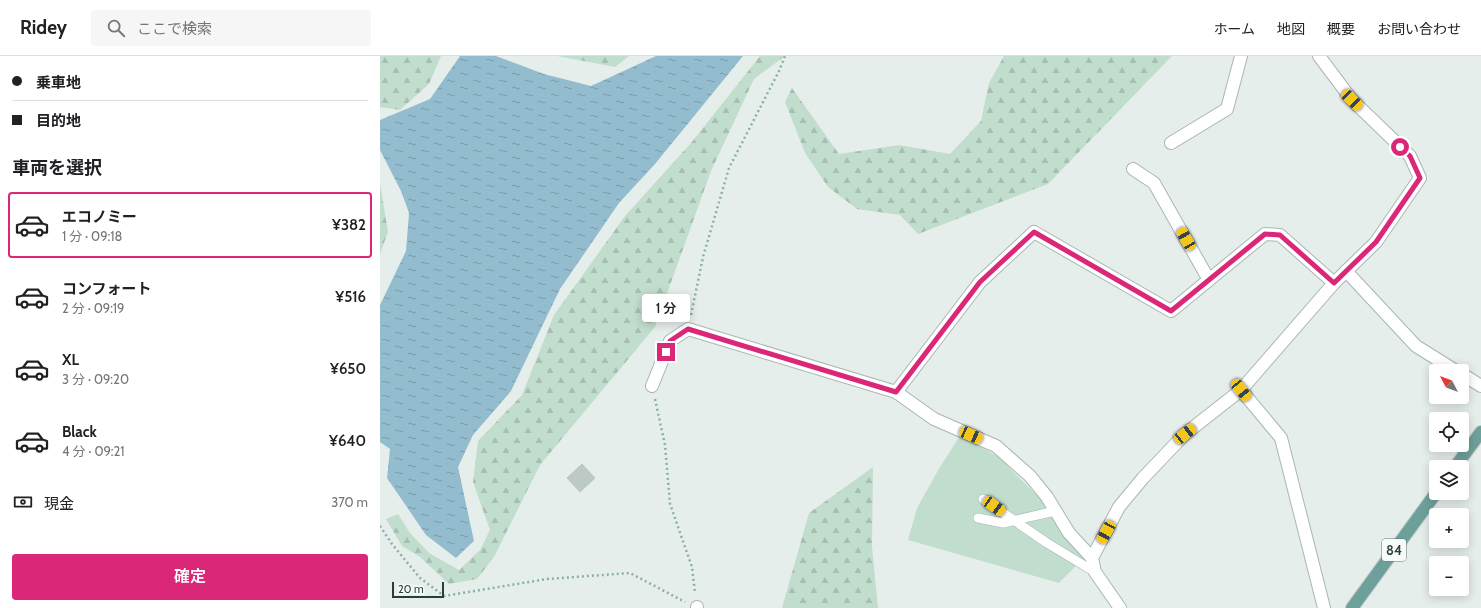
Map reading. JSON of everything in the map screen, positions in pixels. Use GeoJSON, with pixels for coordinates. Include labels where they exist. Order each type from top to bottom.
{"type":"FeatureCollection","features":[{"type":"Feature","properties":{"kind":"main road"},"geometry":{"type":"LineString","coordinates":[[1460,460],[1481,432]]}},
{"type":"Feature","properties":{"kind":"main road","name":"84"},"geometry":{"type":"LineString","coordinates":[[1352,608],[1431,500]]}},
{"type":"Feature","properties":{"kind":"street"},"geometry":{"type":"LineString","coordinates":[[1171,143],[1227,109],[1241,56]]}},
{"type":"Feature","properties":{"kind":"street"},"geometry":{"type":"LineString","coordinates":[[1092,558],[1119,507],[1143,478],[1185,434],[1241,390],[1334,283],[1376,242],[1420,178],[1410,156],[1352,100],[1318,56]]}},
{"type":"Feature","properties":{"kind":"street"},"geometry":{"type":"LineString","coordinates":[[1133,169],[1154,183],[1209,280]]}},
{"type":"Feature","properties":{"kind":"street"},"geometry":{"type":"LineString","coordinates":[[896,392],[980,282],[1034,232],[1171,311],[1265,234],[1280,235],[1334,283]]}},
{"type":"Feature","properties":{"kind":"street"},"geometry":{"type":"LineString","coordinates":[[1346,271],[1416,346],[1445,364]]}},
{"type":"Feature","properties":{"kind":"street"},"geometry":{"type":"LineString","coordinates":[[652,386],[670,341],[688,329],[896,392],[934,419],[996,446],[1030,476],[1047,497],[1069,533],[1092,558],[1095,572],[1120,608]]}},
{"type":"Feature","properties":{"kind":"street"},"geometry":{"type":"LineString","coordinates":[[1469,378],[1481,386]]}},
{"type":"Feature","properties":{"kind":"street"},"geometry":{"type":"LineString","coordinates":[[1241,390],[1281,438],[1324,608]]}},
{"type":"Feature","properties":{"kind":"lane"},"geometry":{"type":"LineString","coordinates":[[984,499],[1047,543],[1095,572]]}},
{"type":"Feature","properties":{"kind":"lane"},"geometry":{"type":"LineString","coordinates":[[978,518],[1003,523],[1055,511]]}},
{"type":"Feature","properties":{"kind":"path"},"geometry":{"type":"LineString","coordinates":[[688,329],[703,257],[728,168],[779,71],[785,56]]}},
{"type":"Feature","properties":{"kind":"path"},"geometry":{"type":"LineString","coordinates":[[652,386],[665,445],[670,504],[692,567],[697,608]]}},
{"type":"Feature","properties":{"kind":"path"},"geometry":{"type":"LineString","coordinates":[[380,526],[392,544],[420,578],[444,596],[547,579],[630,574],[697,608]]}},
{"type":"Feature","properties":{"kind":"green space"},"geometry":{"type":"Polygon","coordinates":[[[380,56],[441,56],[429,84],[400,110],[380,107],[380,56]]]}},
{"type":"Feature","properties":{"kind":"green space"},"geometry":{"type":"Polygon","coordinates":[[[557,56],[629,56],[615,67],[557,56]]]}},
{"type":"Feature","properties":{"kind":"green space"},"geometry":{"type":"Polygon","coordinates":[[[760,56],[785,56],[754,79],[711,171],[655,327],[540,465],[494,557],[477,579],[449,584],[420,557],[402,546],[386,519],[398,514],[410,533],[429,553],[459,570],[480,550],[490,530],[473,482],[478,441],[522,395],[554,315],[625,216],[691,143],[760,56]]]}},
{"type":"Feature","properties":{"kind":"green space"},"geometry":{"type":"Polygon","coordinates":[[[1004,56],[1172,56],[1048,184],[918,234],[900,215],[857,209],[828,187],[805,153],[785,102],[792,88],[839,154],[899,145],[950,154],[981,121],[989,83],[1004,56]]]}},
{"type":"Feature","properties":{"kind":"green space"},"geometry":{"type":"Polygon","coordinates":[[[380,183],[388,232],[380,254],[380,183]]]}},
{"type":"Feature","properties":{"kind":"green space"},"geometry":{"type":"Polygon","coordinates":[[[960,436],[999,457],[1046,505],[1086,556],[1059,583],[908,540],[917,508],[940,467],[960,436]]]}},
{"type":"Feature","properties":{"kind":"green space"},"geometry":{"type":"Polygon","coordinates":[[[873,467],[872,547],[878,608],[782,608],[809,513],[873,467]]]}},
{"type":"Feature","properties":{"kind":"water"},"geometry":{"type":"Polygon","coordinates":[[[460,56],[496,56],[544,74],[591,86],[656,56],[743,56],[655,164],[619,203],[560,289],[511,391],[473,435],[458,467],[474,541],[456,558],[426,535],[387,478],[390,449],[380,442],[380,305],[406,251],[409,213],[401,191],[380,150],[380,120],[430,99],[460,56]]]}},
{"type":"Feature","properties":{"kind":"building"},"geometry":{"type":"Polygon","coordinates":[[[582,464],[595,478],[580,492],[567,478],[582,464]]]}},
{"type":"Feature","properties":{"kind":"route"},"geometry":{"type":"LineString","coordinates":[[666,352],[670,341],[688,329],[896,392],[980,282],[1034,232],[1171,311],[1265,234],[1280,235],[1334,283],[1376,242],[1420,178],[1410,156],[1400,147]]}}]}
